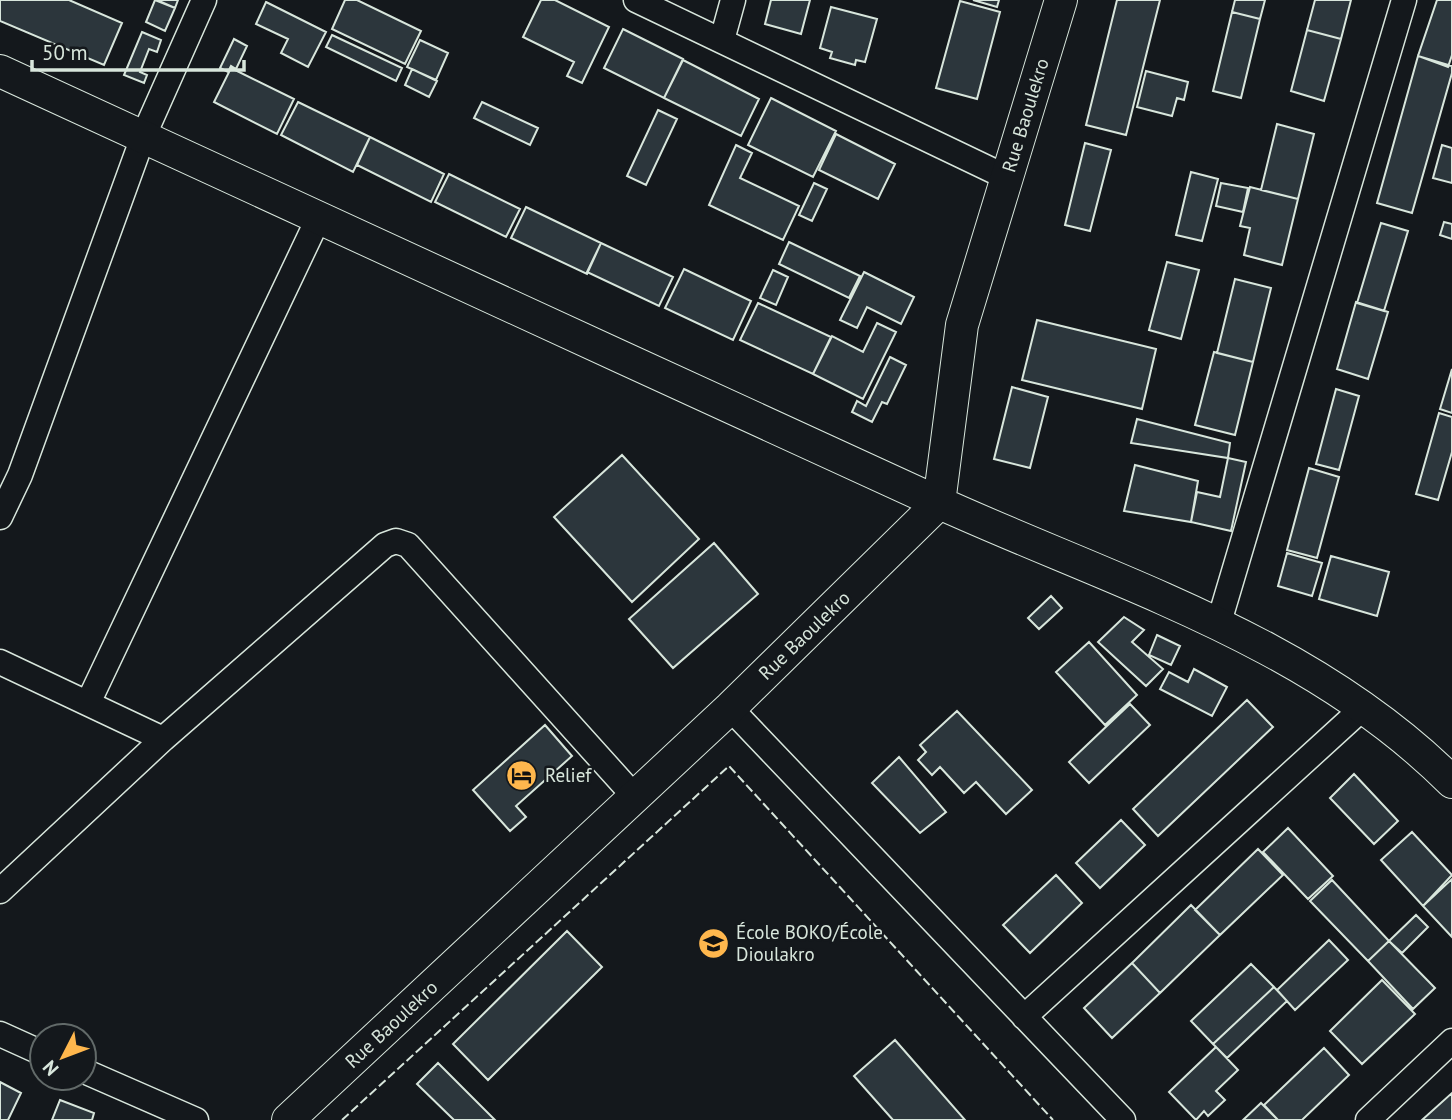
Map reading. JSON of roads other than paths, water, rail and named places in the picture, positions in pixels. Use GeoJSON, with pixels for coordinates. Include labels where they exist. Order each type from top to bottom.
{"type":"FeatureCollection","features":[{"type":"Feature","properties":{"kind":"street"},"geometry":{"type":"LineString","coordinates":[[0,517],[20,475],[143,138],[204,0]]}},
{"type":"Feature","properties":{"kind":"street"},"geometry":{"type":"LineString","coordinates":[[636,0],[1006,177]]}},
{"type":"Feature","properties":{"kind":"street"},"geometry":{"type":"LineString","coordinates":[[722,40],[733,0]]}},
{"type":"Feature","properties":{"kind":"street","name":"Rue Baoulekro"},"geometry":{"type":"LineString","coordinates":[[288,1120],[730,708],[939,503],[962,325],[1061,0]]}},
{"type":"Feature","properties":{"kind":"street"},"geometry":{"type":"LineString","coordinates":[[1219,622],[1404,0]]}},
{"type":"Feature","properties":{"kind":"street"},"geometry":{"type":"LineString","coordinates":[[0,71],[939,503],[1219,622],[1364,707],[1428,758],[1452,782]]}},
{"type":"Feature","properties":{"kind":"street"},"geometry":{"type":"LineString","coordinates":[[88,703],[319,217]]}},
{"type":"Feature","properties":{"kind":"street"},"geometry":{"type":"LineString","coordinates":[[0,891],[163,739],[384,545],[396,541],[408,545],[635,797]]}},
{"type":"Feature","properties":{"kind":"street"},"geometry":{"type":"LineString","coordinates":[[0,662],[163,739]]}},
{"type":"Feature","properties":{"kind":"street"},"geometry":{"type":"LineString","coordinates":[[1024,1017],[1364,707]]}},
{"type":"Feature","properties":{"kind":"street"},"geometry":{"type":"LineString","coordinates":[[730,708],[1124,1120]]}},
{"type":"Feature","properties":{"kind":"street"},"geometry":{"type":"LineString","coordinates":[[0,1034],[28,1047]]}},
{"type":"Feature","properties":{"kind":"street"},"geometry":{"type":"LineString","coordinates":[[1368,1120],[1452,1041]]}},
{"type":"Feature","properties":{"kind":"street"},"geometry":{"type":"LineString","coordinates":[[98,1077],[195,1120]]}},
{"type":"Feature","properties":{"kind":"place","name":"Relief"},"geometry":{"type":"Point","coordinates":[522,775]}},
{"type":"Feature","properties":{"kind":"place","name":"École BOKO/École Dioulakro"},"geometry":{"type":"Point","coordinates":[713,943]}}]}
